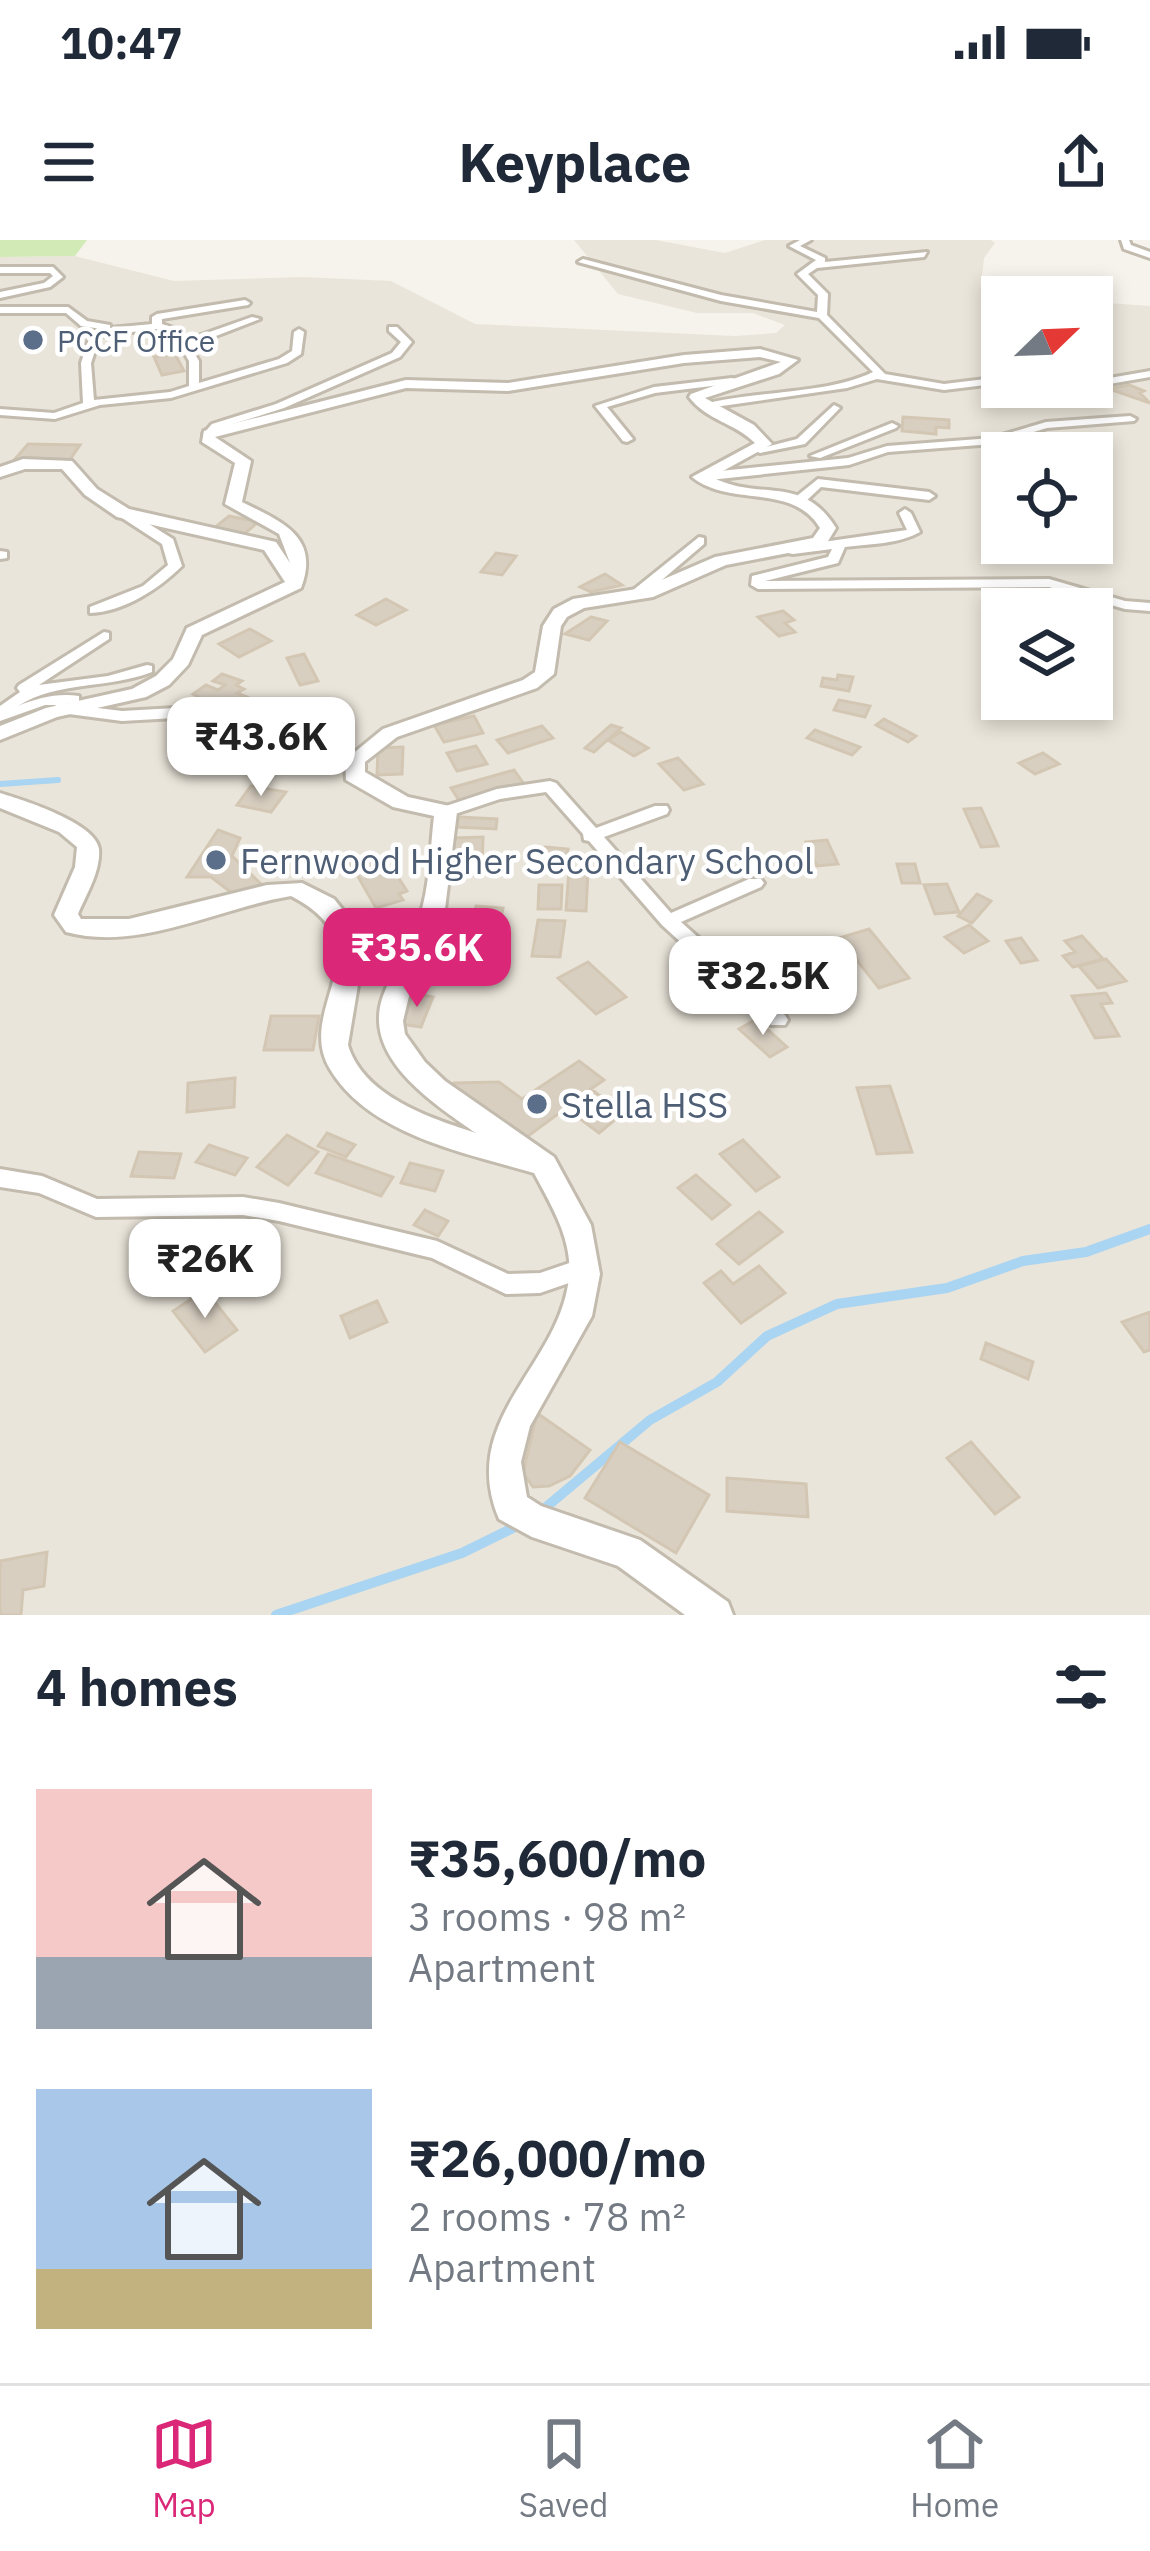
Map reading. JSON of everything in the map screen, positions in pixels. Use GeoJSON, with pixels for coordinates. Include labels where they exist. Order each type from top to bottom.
{"type":"FeatureCollection","features":[{"type":"Feature","properties":{"kind":"street"},"geometry":{"type":"LineString","coordinates":[[806,240],[793,246],[822,260],[802,274],[823,294],[822,316]]}},
{"type":"Feature","properties":{"kind":"street"},"geometry":{"type":"LineString","coordinates":[[1125,240],[1127,247],[1150,255]]}},
{"type":"Feature","properties":{"kind":"street"},"geometry":{"type":"LineString","coordinates":[[817,265],[924,254]]}},
{"type":"Feature","properties":{"kind":"street"},"geometry":{"type":"LineString","coordinates":[[583,262],[630,270],[721,298],[822,316],[878,367],[878,376]]}},
{"type":"Feature","properties":{"kind":"street"},"geometry":{"type":"LineString","coordinates":[[0,270],[52,270],[58,277],[47,285],[0,295]]}},
{"type":"Feature","properties":{"kind":"street"},"geometry":{"type":"LineString","coordinates":[[152,326],[157,316],[245,303]]}},
{"type":"Feature","properties":{"kind":"street"},"geometry":{"type":"LineString","coordinates":[[0,310],[76,311],[84,324],[152,326],[178,333],[194,361],[194,388]]}},
{"type":"Feature","properties":{"kind":"street"},"geometry":{"type":"LineString","coordinates":[[187,344],[255,319]]}},
{"type":"Feature","properties":{"kind":"street"},"geometry":{"type":"LineString","coordinates":[[89,405],[86,362],[96,333],[152,326]]}},
{"type":"Feature","properties":{"kind":"street"},"geometry":{"type":"LineString","coordinates":[[209,434],[216,425],[280,406],[396,356],[407,342],[393,329]]}},
{"type":"Feature","properties":{"kind":"street"},"geometry":{"type":"LineString","coordinates":[[0,412],[44,417],[194,388],[283,362],[297,352],[299,332]]}},
{"type":"Feature","properties":{"kind":"street"},"geometry":{"type":"LineString","coordinates":[[209,434],[406,384],[508,387],[684,359],[760,353],[791,360],[781,371],[654,390],[600,406],[627,439]]}},
{"type":"Feature","properties":{"kind":"street"},"geometry":{"type":"LineString","coordinates":[[1113,380],[1150,374]]}},
{"type":"Feature","properties":{"kind":"street"},"geometry":{"type":"LineString","coordinates":[[705,407],[742,394],[878,376],[944,388],[981,383]]}},
{"type":"Feature","properties":{"kind":"street"},"geometry":{"type":"LineString","coordinates":[[732,381],[696,397],[705,407],[755,431],[764,444],[760,450]]}},
{"type":"Feature","properties":{"kind":"street"},"geometry":{"type":"LineString","coordinates":[[700,477],[713,466],[801,442],[834,408]]}},
{"type":"Feature","properties":{"kind":"street"},"geometry":{"type":"LineString","coordinates":[[700,477],[849,461],[886,449],[993,441],[1046,425],[1130,419]]}},
{"type":"Feature","properties":{"kind":"street"},"geometry":{"type":"LineString","coordinates":[[771,470],[892,426]]}},
{"type":"Feature","properties":{"kind":"street"},"geometry":{"type":"LineString","coordinates":[[209,434],[214,445],[243,461],[233,504],[286,531],[299,561],[295,584]]}},
{"type":"Feature","properties":{"kind":"street"},"geometry":{"type":"LineString","coordinates":[[0,472],[23,464],[66,464],[91,492],[168,542],[175,566],[148,589],[95,610]]}},
{"type":"Feature","properties":{"kind":"street"},"geometry":{"type":"LineString","coordinates":[[700,477],[739,493],[802,498],[823,514],[828,528],[819,542],[793,550]]}},
{"type":"Feature","properties":{"kind":"street"},"geometry":{"type":"LineString","coordinates":[[802,498],[818,483],[929,496]]}},
{"type":"Feature","properties":{"kind":"street"},"geometry":{"type":"LineString","coordinates":[[123,513],[270,546],[295,584]]}},
{"type":"Feature","properties":{"kind":"street"},"geometry":{"type":"LineString","coordinates":[[778,1020],[668,921],[550,786],[497,794],[446,812],[383,794],[354,775],[355,760],[390,733],[530,684],[544,674],[547,636],[560,613],[580,603],[637,594],[721,561],[839,547],[914,532],[905,513]]}},
{"type":"Feature","properties":{"kind":"street"},"geometry":{"type":"LineString","coordinates":[[637,594],[699,541]]}},
{"type":"Feature","properties":{"kind":"street"},"geometry":{"type":"LineString","coordinates":[[839,547],[833,560],[779,572],[758,579],[758,585],[1048,583],[1093,591],[1122,605],[1150,608]]}},
{"type":"Feature","properties":{"kind":"street"},"geometry":{"type":"LineString","coordinates":[[0,734],[56,707],[140,695],[167,679],[202,626],[295,584]]}},
{"type":"Feature","properties":{"kind":"street"},"geometry":{"type":"LineString","coordinates":[[0,717],[26,682],[85,652],[104,636]]}},
{"type":"Feature","properties":{"kind":"street"},"geometry":{"type":"LineString","coordinates":[[21,692],[113,681],[148,669]]}},
{"type":"Feature","properties":{"kind":"street"},"geometry":{"type":"LineString","coordinates":[[0,717],[43,701],[109,701]]}},
{"type":"Feature","properties":{"kind":"street"},"geometry":{"type":"LineString","coordinates":[[56,707],[122,716],[229,710]]}},
{"type":"Feature","properties":{"kind":"street"},"geometry":{"type":"LineString","coordinates":[[0,800],[67,826],[88,845],[86,867],[66,916],[74,926],[92,930],[176,917],[267,891],[294,888],[311,894],[335,916],[348,946],[345,1001],[334,1040],[340,1064],[396,1112],[429,1128],[544,1165]]}},
{"type":"Feature","properties":{"kind":"street"},"geometry":{"type":"LineString","coordinates":[[590,836],[661,810]]}},
{"type":"Feature","properties":{"kind":"street"},"geometry":{"type":"LineString","coordinates":[[446,812],[432,919],[394,1006],[390,1030],[400,1052],[427,1076],[544,1165],[566,1196],[587,1268],[586,1296],[522,1405],[503,1485],[511,1507],[532,1520],[628,1552],[715,1615]]}},
{"type":"Feature","properties":{"kind":"street"},"geometry":{"type":"LineString","coordinates":[[668,921],[755,883]]}},
{"type":"Feature","properties":{"kind":"street"},"geometry":{"type":"LineString","coordinates":[[0,1178],[42,1186],[96,1208],[243,1206],[279,1212],[436,1250],[506,1284],[539,1283],[587,1268]]}},
{"type":"Feature","properties":{"kind":"shaded area"},"geometry":{"type":"Polygon","coordinates":[[[574,240],[656,240],[725,253],[765,240],[991,240],[995,243],[984,258],[981,276],[981,408],[1113,408],[1113,303],[1150,306],[1150,1615],[0,1615],[0,257],[75,256],[174,281],[302,277],[391,281],[475,324],[735,336],[776,333],[785,325],[753,313],[697,313],[618,294],[574,240]]]}},
{"type":"Feature","properties":{"kind":"green space"},"geometry":{"type":"Polygon","coordinates":[[[0,240],[87,240],[75,256],[0,257],[0,240]]]}},
{"type":"Feature","properties":{"kind":"building"},"geometry":{"type":"Polygon","coordinates":[[[175,354],[184,371],[162,375],[154,357],[175,354]]]}},
{"type":"Feature","properties":{"kind":"building"},"geometry":{"type":"Polygon","coordinates":[[[1129,385],[1144,391],[1140,393],[1150,403],[1113,390],[1129,385]]]}},
{"type":"Feature","properties":{"kind":"building"},"geometry":{"type":"Polygon","coordinates":[[[903,417],[949,420],[949,428],[936,427],[936,434],[902,431],[903,417]]]}},
{"type":"Feature","properties":{"kind":"building"},"geometry":{"type":"Polygon","coordinates":[[[28,444],[80,445],[69,461],[15,459],[28,444]]]}},
{"type":"Feature","properties":{"kind":"building"},"geometry":{"type":"Polygon","coordinates":[[[229,516],[258,522],[243,535],[214,528],[229,516]]]}},
{"type":"Feature","properties":{"kind":"building"},"geometry":{"type":"Polygon","coordinates":[[[496,553],[516,556],[502,575],[481,572],[496,553]]]}},
{"type":"Feature","properties":{"kind":"building"},"geometry":{"type":"Polygon","coordinates":[[[605,574],[622,585],[591,592],[580,587],[605,574]]]}},
{"type":"Feature","properties":{"kind":"building"},"geometry":{"type":"Polygon","coordinates":[[[386,599],[406,610],[376,625],[357,615],[386,599]]]}},
{"type":"Feature","properties":{"kind":"building"},"geometry":{"type":"Polygon","coordinates":[[[783,611],[794,620],[785,623],[795,632],[779,636],[758,617],[783,611]]]}},
{"type":"Feature","properties":{"kind":"building"},"geometry":{"type":"Polygon","coordinates":[[[591,617],[607,621],[589,640],[565,634],[591,617]]]}},
{"type":"Feature","properties":{"kind":"building"},"geometry":{"type":"Polygon","coordinates":[[[250,629],[271,641],[239,657],[219,644],[250,629]]]}},
{"type":"Feature","properties":{"kind":"building"},"geometry":{"type":"Polygon","coordinates":[[[304,654],[318,681],[300,685],[287,658],[304,654]]]}},
{"type":"Feature","properties":{"kind":"building"},"geometry":{"type":"Polygon","coordinates":[[[222,674],[242,681],[236,685],[244,689],[237,693],[247,697],[240,702],[248,705],[240,711],[219,708],[193,694],[206,685],[218,690],[225,685],[213,681],[222,674]]]}},
{"type":"Feature","properties":{"kind":"building"},"geometry":{"type":"Polygon","coordinates":[[[838,675],[853,677],[849,691],[821,686],[823,678],[837,680],[838,675]]]}},
{"type":"Feature","properties":{"kind":"building"},"geometry":{"type":"Polygon","coordinates":[[[839,700],[870,706],[865,717],[834,710],[839,700]]]}},
{"type":"Feature","properties":{"kind":"building"},"geometry":{"type":"Polygon","coordinates":[[[474,716],[483,733],[444,742],[434,725],[474,716]]]}},
{"type":"Feature","properties":{"kind":"building"},"geometry":{"type":"Polygon","coordinates":[[[884,719],[916,736],[908,742],[876,725],[884,719]]]}},
{"type":"Feature","properties":{"kind":"building"},"geometry":{"type":"Polygon","coordinates":[[[611,725],[621,728],[594,752],[585,748],[611,725]]]}},
{"type":"Feature","properties":{"kind":"building"},"geometry":{"type":"Polygon","coordinates":[[[542,726],[553,738],[508,753],[497,740],[542,726]]]}},
{"type":"Feature","properties":{"kind":"building"},"geometry":{"type":"Polygon","coordinates":[[[815,730],[860,747],[852,755],[807,738],[815,730]]]}},
{"type":"Feature","properties":{"kind":"building"},"geometry":{"type":"Polygon","coordinates":[[[621,732],[648,748],[634,756],[608,740],[621,732]]]}},
{"type":"Feature","properties":{"kind":"building"},"geometry":{"type":"Polygon","coordinates":[[[476,746],[487,764],[457,771],[447,753],[476,746]]]}},
{"type":"Feature","properties":{"kind":"building"},"geometry":{"type":"Polygon","coordinates":[[[403,747],[402,774],[377,775],[378,748],[403,747]]]}},
{"type":"Feature","properties":{"kind":"building"},"geometry":{"type":"Polygon","coordinates":[[[1043,753],[1059,764],[1035,774],[1019,763],[1043,753]]]}},
{"type":"Feature","properties":{"kind":"building"},"geometry":{"type":"Polygon","coordinates":[[[678,758],[703,784],[684,790],[659,764],[678,758]]]}},
{"type":"Feature","properties":{"kind":"building"},"geometry":{"type":"Polygon","coordinates":[[[514,770],[524,784],[460,802],[451,788],[514,770]]]}},
{"type":"Feature","properties":{"kind":"building"},"geometry":{"type":"Polygon","coordinates":[[[251,786],[286,792],[271,812],[237,805],[251,786]]]}},
{"type":"Feature","properties":{"kind":"building"},"geometry":{"type":"Polygon","coordinates":[[[981,808],[998,846],[981,847],[964,809],[981,808]]]}},
{"type":"Feature","properties":{"kind":"building"},"geometry":{"type":"Polygon","coordinates":[[[459,817],[497,819],[496,829],[456,827],[459,817]]]}},
{"type":"Feature","properties":{"kind":"building","name":"Fernwood Higher Secondary School"},"geometry":{"type":"Polygon","coordinates":[[[218,830],[240,838],[232,856],[262,885],[232,893],[211,877],[187,877],[218,830]]]}},
{"type":"Feature","properties":{"kind":"building"},"geometry":{"type":"Polygon","coordinates":[[[483,837],[482,875],[452,876],[454,838],[483,837]]]}},
{"type":"Feature","properties":{"kind":"building"},"geometry":{"type":"Polygon","coordinates":[[[827,840],[838,864],[817,866],[806,842],[827,840]]]}},
{"type":"Feature","properties":{"kind":"building"},"geometry":{"type":"Polygon","coordinates":[[[545,847],[568,849],[563,873],[540,871],[545,847]]]}},
{"type":"Feature","properties":{"kind":"building"},"geometry":{"type":"Polygon","coordinates":[[[373,854],[387,876],[396,874],[407,891],[399,894],[403,900],[376,908],[349,861],[373,854]]]}},
{"type":"Feature","properties":{"kind":"building"},"geometry":{"type":"Polygon","coordinates":[[[897,864],[915,864],[920,883],[902,883],[897,864]]]}},
{"type":"Feature","properties":{"kind":"building"},"geometry":{"type":"Polygon","coordinates":[[[569,870],[588,871],[586,911],[566,910],[569,870]]]}},
{"type":"Feature","properties":{"kind":"building"},"geometry":{"type":"Polygon","coordinates":[[[947,884],[959,912],[935,914],[924,885],[947,884]]]}},
{"type":"Feature","properties":{"kind":"building"},"geometry":{"type":"Polygon","coordinates":[[[539,885],[562,885],[561,909],[538,909],[539,885]]]}},
{"type":"Feature","properties":{"kind":"building"},"geometry":{"type":"Polygon","coordinates":[[[977,894],[991,901],[972,923],[958,916],[977,894]]]}},
{"type":"Feature","properties":{"kind":"building"},"geometry":{"type":"Polygon","coordinates":[[[476,906],[503,908],[499,926],[472,924],[476,906]]]}},
{"type":"Feature","properties":{"kind":"building"},"geometry":{"type":"Polygon","coordinates":[[[538,920],[565,921],[560,957],[532,956],[538,920]]]}},
{"type":"Feature","properties":{"kind":"building"},"geometry":{"type":"Polygon","coordinates":[[[969,925],[988,941],[964,953],[945,937],[969,925]]]}},
{"type":"Feature","properties":{"kind":"building"},"geometry":{"type":"Polygon","coordinates":[[[448,929],[465,931],[457,951],[439,949],[448,929]]]}},
{"type":"Feature","properties":{"kind":"building"},"geometry":{"type":"Polygon","coordinates":[[[869,929],[909,978],[879,988],[839,938],[869,929]]]}},
{"type":"Feature","properties":{"kind":"building"},"geometry":{"type":"Polygon","coordinates":[[[1082,936],[1103,959],[1073,967],[1063,956],[1075,952],[1065,941],[1082,936]]]}},
{"type":"Feature","properties":{"kind":"building"},"geometry":{"type":"Polygon","coordinates":[[[1021,938],[1037,960],[1021,963],[1006,941],[1021,938]]]}},
{"type":"Feature","properties":{"kind":"building"},"geometry":{"type":"Polygon","coordinates":[[[1106,959],[1126,981],[1098,988],[1079,966],[1106,959]]]}},
{"type":"Feature","properties":{"kind":"building"},"geometry":{"type":"Polygon","coordinates":[[[588,962],[626,997],[596,1014],[558,978],[588,962]]]}},
{"type":"Feature","properties":{"kind":"building"},"geometry":{"type":"Polygon","coordinates":[[[691,975],[725,995],[713,1006],[678,985],[691,975]]]}},
{"type":"Feature","properties":{"kind":"building"},"geometry":{"type":"Polygon","coordinates":[[[414,993],[433,997],[421,1027],[401,1024],[414,993]]]}},
{"type":"Feature","properties":{"kind":"building"},"geometry":{"type":"Polygon","coordinates":[[[1106,993],[1112,1003],[1101,1004],[1119,1036],[1095,1038],[1072,996],[1106,993]]]}},
{"type":"Feature","properties":{"kind":"building"},"geometry":{"type":"Polygon","coordinates":[[[271,1016],[319,1016],[313,1050],[264,1050],[271,1016]]]}},
{"type":"Feature","properties":{"kind":"building"},"geometry":{"type":"Polygon","coordinates":[[[756,1019],[787,1047],[770,1057],[739,1029],[756,1019]]]}},
{"type":"Feature","properties":{"kind":"building","name":"Stella HSS"},"geometry":{"type":"Polygon","coordinates":[[[579,1061],[604,1080],[591,1089],[623,1113],[599,1133],[566,1108],[520,1142],[446,1093],[454,1083],[499,1082],[522,1099],[579,1061]]]}},
{"type":"Feature","properties":{"kind":"building"},"geometry":{"type":"Polygon","coordinates":[[[235,1078],[234,1107],[187,1112],[188,1083],[235,1078]]]}},
{"type":"Feature","properties":{"kind":"building"},"geometry":{"type":"Polygon","coordinates":[[[890,1086],[912,1152],[877,1154],[857,1088],[890,1086]]]}},
{"type":"Feature","properties":{"kind":"building"},"geometry":{"type":"Polygon","coordinates":[[[327,1133],[355,1145],[346,1157],[318,1146],[327,1133]]]}},
{"type":"Feature","properties":{"kind":"building"},"geometry":{"type":"Polygon","coordinates":[[[287,1135],[318,1152],[288,1185],[257,1167],[287,1135]]]}},
{"type":"Feature","properties":{"kind":"building"},"geometry":{"type":"Polygon","coordinates":[[[743,1140],[779,1177],[756,1191],[720,1154],[743,1140]]]}},
{"type":"Feature","properties":{"kind":"building"},"geometry":{"type":"Polygon","coordinates":[[[209,1145],[247,1158],[235,1175],[196,1162],[209,1145]]]}},
{"type":"Feature","properties":{"kind":"building"},"geometry":{"type":"Polygon","coordinates":[[[139,1152],[181,1154],[174,1178],[131,1176],[139,1152]]]}},
{"type":"Feature","properties":{"kind":"building"},"geometry":{"type":"Polygon","coordinates":[[[328,1154],[393,1177],[381,1196],[316,1173],[328,1154]]]}},
{"type":"Feature","properties":{"kind":"building"},"geometry":{"type":"Polygon","coordinates":[[[410,1163],[443,1171],[435,1191],[401,1183],[410,1163]]]}},
{"type":"Feature","properties":{"kind":"building"},"geometry":{"type":"Polygon","coordinates":[[[696,1175],[730,1205],[712,1219],[678,1188],[696,1175]]]}},
{"type":"Feature","properties":{"kind":"building"},"geometry":{"type":"Polygon","coordinates":[[[425,1210],[448,1221],[438,1236],[414,1225],[425,1210]]]}},
{"type":"Feature","properties":{"kind":"building"},"geometry":{"type":"Polygon","coordinates":[[[759,1212],[782,1232],[739,1264],[717,1244],[759,1212]]]}},
{"type":"Feature","properties":{"kind":"building"},"geometry":{"type":"Polygon","coordinates":[[[759,1266],[785,1293],[741,1323],[704,1283],[721,1271],[733,1284],[759,1266]]]}},
{"type":"Feature","properties":{"kind":"building"},"geometry":{"type":"Polygon","coordinates":[[[205,1290],[237,1330],[205,1352],[173,1311],[205,1290]]]}},
{"type":"Feature","properties":{"kind":"building"},"geometry":{"type":"Polygon","coordinates":[[[377,1301],[387,1322],[350,1338],[341,1316],[377,1301]]]}},
{"type":"Feature","properties":{"kind":"building"},"geometry":{"type":"Polygon","coordinates":[[[1150,1312],[1150,1350],[1144,1352],[1122,1322],[1150,1312]]]}},
{"type":"Feature","properties":{"kind":"building"},"geometry":{"type":"Polygon","coordinates":[[[986,1343],[1033,1362],[1028,1379],[981,1359],[986,1343]]]}},
{"type":"Feature","properties":{"kind":"building"},"geometry":{"type":"Polygon","coordinates":[[[537,1413],[590,1450],[570,1476],[549,1486],[533,1487],[523,1473],[537,1413]]]}},
{"type":"Feature","properties":{"kind":"building"},"geometry":{"type":"Polygon","coordinates":[[[620,1442],[709,1495],[676,1553],[585,1498],[620,1442]]]}},
{"type":"Feature","properties":{"kind":"building"},"geometry":{"type":"Polygon","coordinates":[[[971,1442],[1019,1497],[995,1514],[947,1458],[971,1442]]]}},
{"type":"Feature","properties":{"kind":"building"},"geometry":{"type":"Polygon","coordinates":[[[727,1478],[806,1484],[808,1517],[727,1511],[727,1478]]]}},
{"type":"Feature","properties":{"kind":"building"},"geometry":{"type":"Polygon","coordinates":[[[47,1552],[44,1586],[23,1590],[21,1615],[0,1615],[0,1561],[47,1552]]]}},
{"type":"Feature","properties":{"kind":"waterway"},"geometry":{"type":"LineString","coordinates":[[0,784],[58,780]]}},
{"type":"Feature","properties":{"kind":"waterway"},"geometry":{"type":"LineString","coordinates":[[539,1513],[650,1420],[717,1382],[767,1336],[837,1304],[947,1288],[1023,1261],[1086,1252],[1150,1229]]}},
{"type":"Feature","properties":{"kind":"waterway"},"geometry":{"type":"LineString","coordinates":[[276,1615],[462,1553],[521,1524]]}},
{"type":"Feature","properties":{"kind":"place","name":"PCCF Office"},"geometry":{"type":"Point","coordinates":[33,340]}},
{"type":"Feature","properties":{"kind":"place","name":"Fernwood Higher Secondary School"},"geometry":{"type":"Point","coordinates":[216,860]}},
{"type":"Feature","properties":{"kind":"place","name":"Stella HSS"},"geometry":{"type":"Point","coordinates":[537,1104]}}]}
